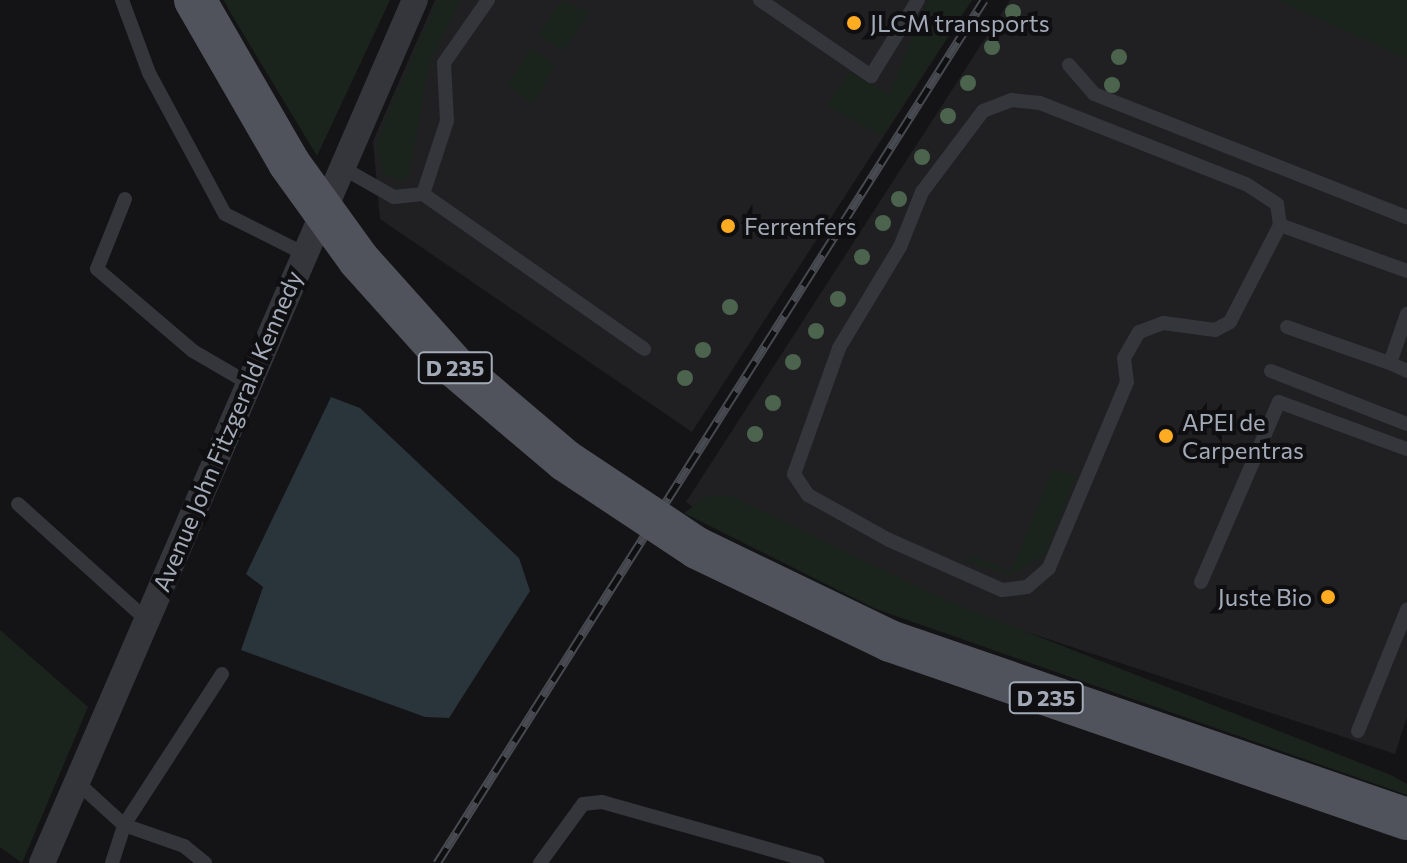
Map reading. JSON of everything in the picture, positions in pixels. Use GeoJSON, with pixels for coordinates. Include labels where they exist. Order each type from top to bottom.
{"type":"FeatureCollection","features":[{"type":"Feature","properties":{"kind":"main road","name":"D 235"},"geometry":{"type":"LineString","coordinates":[[195,0],[289,163],[359,260],[455,367],[566,461],[697,548],[890,641],[1407,819]]}},
{"type":"Feature","properties":{"kind":"street","name":"Avenue John Fitzgerald Kennedy"},"geometry":{"type":"LineString","coordinates":[[42,863],[79,784],[246,382],[415,0]]}},
{"type":"Feature","properties":{"kind":"lane"},"geometry":{"type":"LineString","coordinates":[[122,0],[149,73],[225,214],[303,253]]}},
{"type":"Feature","properties":{"kind":"lane"},"geometry":{"type":"LineString","coordinates":[[423,194],[447,121],[444,63],[488,0]]}},
{"type":"Feature","properties":{"kind":"lane"},"geometry":{"type":"LineString","coordinates":[[760,0],[871,76],[918,0]]}},
{"type":"Feature","properties":{"kind":"lane"},"geometry":{"type":"LineString","coordinates":[[1069,65],[1094,94],[1407,217]]}},
{"type":"Feature","properties":{"kind":"lane"},"geometry":{"type":"LineString","coordinates":[[1012,100],[1040,103],[1246,184],[1277,204],[1280,225],[1230,322],[1215,330],[1163,323],[1139,332],[1124,358],[1127,382],[1049,568],[1027,587],[1002,590],[889,540],[808,495],[794,474],[839,348],[900,247],[922,192],[983,111],[1012,100]]}},
{"type":"Feature","properties":{"kind":"lane"},"geometry":{"type":"LineString","coordinates":[[341,167],[394,197],[423,194],[644,349]]}},
{"type":"Feature","properties":{"kind":"lane"},"geometry":{"type":"LineString","coordinates":[[125,199],[97,269],[193,351],[246,382]]}},
{"type":"Feature","properties":{"kind":"lane"},"geometry":{"type":"LineString","coordinates":[[1280,225],[1407,271]]}},
{"type":"Feature","properties":{"kind":"lane"},"geometry":{"type":"LineString","coordinates":[[1390,363],[1407,314]]}},
{"type":"Feature","properties":{"kind":"lane"},"geometry":{"type":"LineString","coordinates":[[1287,327],[1407,371]]}},
{"type":"Feature","properties":{"kind":"lane"},"geometry":{"type":"LineString","coordinates":[[1271,371],[1407,424]]}},
{"type":"Feature","properties":{"kind":"lane"},"geometry":{"type":"LineString","coordinates":[[1201,582],[1279,402],[1407,449]]}},
{"type":"Feature","properties":{"kind":"lane"},"geometry":{"type":"LineString","coordinates":[[18,504],[147,620]]}},
{"type":"Feature","properties":{"kind":"lane"},"geometry":{"type":"LineString","coordinates":[[1358,731],[1407,610]]}},
{"type":"Feature","properties":{"kind":"lane"},"geometry":{"type":"LineString","coordinates":[[112,863],[124,825],[222,674]]}},
{"type":"Feature","properties":{"kind":"lane"},"geometry":{"type":"LineString","coordinates":[[79,784],[124,825],[184,846],[205,863]]}},
{"type":"Feature","properties":{"kind":"lane"},"geometry":{"type":"LineString","coordinates":[[540,863],[583,804],[602,802],[818,863]]}},
{"type":"Feature","properties":{"kind":"shaded area"},"geometry":{"type":"Polygon","coordinates":[[[224,0],[390,0],[317,156],[230,12],[224,0]]]}},
{"type":"Feature","properties":{"kind":"shaded area"},"geometry":{"type":"Polygon","coordinates":[[[435,0],[972,0],[692,432],[380,219],[373,141],[435,0]]]}},
{"type":"Feature","properties":{"kind":"shaded area"},"geometry":{"type":"Polygon","coordinates":[[[437,0],[461,0],[429,65],[409,177],[399,181],[383,174],[376,143],[437,0]]]}},
{"type":"Feature","properties":{"kind":"shaded area"},"geometry":{"type":"Polygon","coordinates":[[[561,0],[590,12],[564,51],[539,35],[561,0]]]}},
{"type":"Feature","properties":{"kind":"shaded area"},"geometry":{"type":"Polygon","coordinates":[[[928,0],[972,0],[882,136],[827,106],[849,72],[889,94],[928,0]]]}},
{"type":"Feature","properties":{"kind":"shaded area"},"geometry":{"type":"Polygon","coordinates":[[[1010,0],[1407,0],[1407,717],[1395,754],[725,532],[686,502],[1010,0]]]}},
{"type":"Feature","properties":{"kind":"shaded area"},"geometry":{"type":"Polygon","coordinates":[[[1277,0],[1407,0],[1407,59],[1277,0]]]}},
{"type":"Feature","properties":{"kind":"shaded area"},"geometry":{"type":"Polygon","coordinates":[[[530,48],[555,65],[534,104],[508,86],[530,48]]]}},
{"type":"Feature","properties":{"kind":"shaded area"},"geometry":{"type":"Polygon","coordinates":[[[331,397],[360,408],[519,558],[530,591],[449,718],[425,717],[241,650],[263,587],[246,574],[331,397]]]}},
{"type":"Feature","properties":{"kind":"shaded area"},"geometry":{"type":"Polygon","coordinates":[[[1053,469],[1076,475],[1045,555],[1011,575],[967,562],[970,555],[1011,571],[1053,469]]]}},
{"type":"Feature","properties":{"kind":"shaded area"},"geometry":{"type":"Polygon","coordinates":[[[707,496],[732,496],[943,599],[1391,775],[1407,784],[1407,795],[876,609],[684,513],[707,496]]]}},
{"type":"Feature","properties":{"kind":"shaded area"},"geometry":{"type":"Polygon","coordinates":[[[0,630],[88,707],[22,863],[0,847],[0,630]]]}},
{"type":"Feature","properties":{"kind":"railway"},"geometry":{"type":"LineString","coordinates":[[437,863],[984,0]]}},
{"type":"Feature","properties":{"kind":"place","name":"JLCM transports"},"geometry":{"type":"Point","coordinates":[854,23]}},
{"type":"Feature","properties":{"kind":"place","name":"Ferrenfers"},"geometry":{"type":"Point","coordinates":[728,226]}},
{"type":"Feature","properties":{"kind":"place","name":"APEI de Carpentras"},"geometry":{"type":"Point","coordinates":[1166,436]}},
{"type":"Feature","properties":{"kind":"place","name":"Juste Bio"},"geometry":{"type":"Point","coordinates":[1328,597]}}]}
